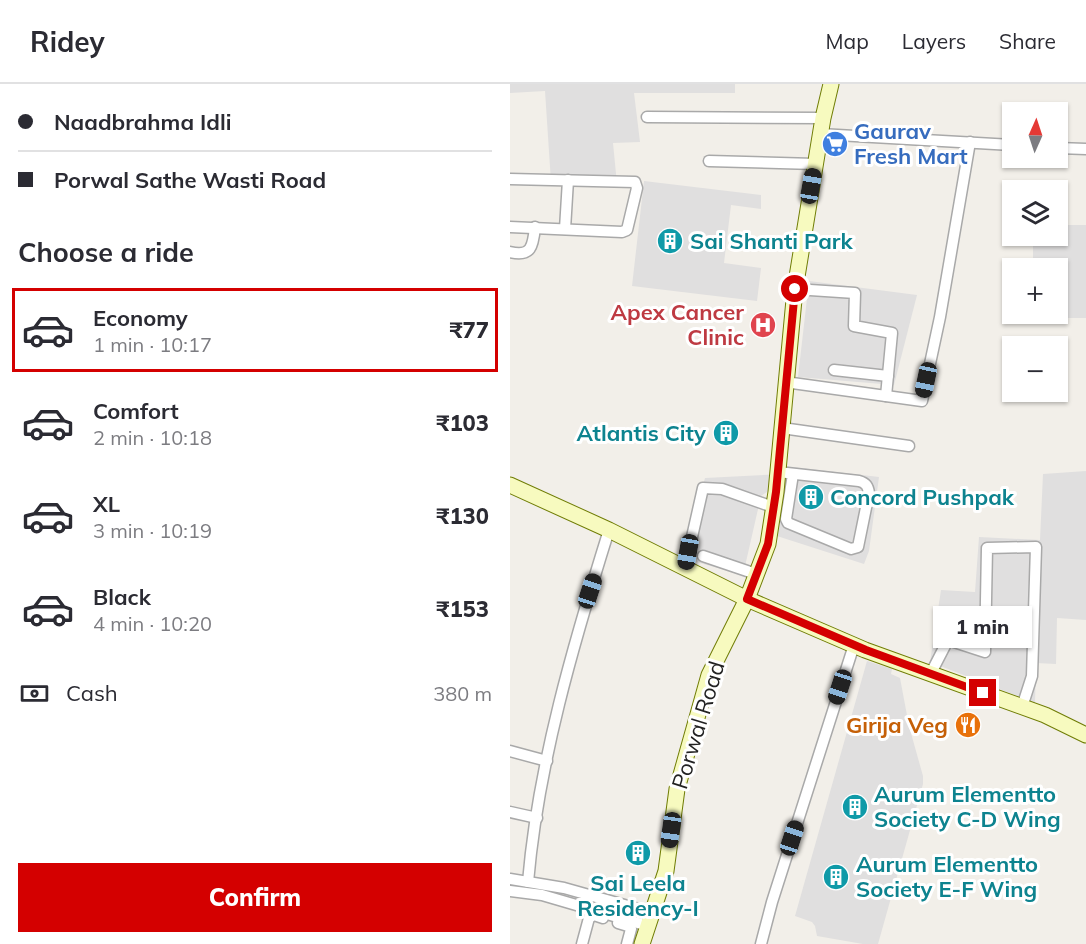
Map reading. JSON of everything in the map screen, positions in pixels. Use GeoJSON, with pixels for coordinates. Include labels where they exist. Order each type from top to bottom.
{"type":"FeatureCollection","features":[{"type":"Feature","properties":{"kind":"street","name":"Porwal Road"},"geometry":{"type":"LineString","coordinates":[[632,944],[651,920],[666,871],[677,789],[709,675],[747,599],[768,544],[773,507],[785,473],[782,428],[795,289],[820,134],[831,84]]}},
{"type":"Feature","properties":{"kind":"street"},"geometry":{"type":"LineString","coordinates":[[647,117],[823,118]]}},
{"type":"Feature","properties":{"kind":"street"},"geometry":{"type":"LineString","coordinates":[[820,134],[1002,144]]}},
{"type":"Feature","properties":{"kind":"street"},"geometry":{"type":"LineString","coordinates":[[785,382],[922,401],[940,317],[970,142]]}},
{"type":"Feature","properties":{"kind":"street"},"geometry":{"type":"LineString","coordinates":[[1068,148],[1086,149]]}},
{"type":"Feature","properties":{"kind":"street"},"geometry":{"type":"LineString","coordinates":[[710,160],[815,165]]}},
{"type":"Feature","properties":{"kind":"street"},"geometry":{"type":"LineString","coordinates":[[510,179],[635,182],[637,188],[627,230],[622,232],[510,226]]}},
{"type":"Feature","properties":{"kind":"street"},"geometry":{"type":"LineString","coordinates":[[565,229],[568,180]]}},
{"type":"Feature","properties":{"kind":"street"},"geometry":{"type":"LineString","coordinates":[[510,252],[527,254],[530,251],[535,227]]}},
{"type":"Feature","properties":{"kind":"street"},"geometry":{"type":"LineString","coordinates":[[795,289],[855,293],[854,326],[892,333],[886,396]]}},
{"type":"Feature","properties":{"kind":"street"},"geometry":{"type":"LineString","coordinates":[[834,370],[888,376]]}},
{"type":"Feature","properties":{"kind":"street"},"geometry":{"type":"LineString","coordinates":[[782,428],[909,446]]}},
{"type":"Feature","properties":{"kind":"street"},"geometry":{"type":"LineString","coordinates":[[785,473],[864,483],[868,487],[858,547],[851,549],[788,523],[785,473]]}},
{"type":"Feature","properties":{"kind":"street"},"geometry":{"type":"LineString","coordinates":[[510,485],[609,530],[747,599],[854,645],[1045,715],[1086,735]]}},
{"type":"Feature","properties":{"kind":"street"},"geometry":{"type":"LineString","coordinates":[[685,568],[703,488],[722,489],[773,507]]}},
{"type":"Feature","properties":{"kind":"street"},"geometry":{"type":"LineString","coordinates":[[528,882],[547,760],[578,635],[609,530]]}},
{"type":"Feature","properties":{"kind":"street"},"geometry":{"type":"LineString","coordinates":[[931,674],[948,640],[985,652],[987,548],[1036,547],[1032,676],[1022,707]]}},
{"type":"Feature","properties":{"kind":"street"},"geometry":{"type":"LineString","coordinates":[[703,556],[756,574]]}},
{"type":"Feature","properties":{"kind":"street"},"geometry":{"type":"LineString","coordinates":[[761,944],[775,891],[854,645]]}},
{"type":"Feature","properties":{"kind":"street"},"geometry":{"type":"LineString","coordinates":[[510,751],[547,760]]}},
{"type":"Feature","properties":{"kind":"street"},"geometry":{"type":"LineString","coordinates":[[510,812],[537,818]]}},
{"type":"Feature","properties":{"kind":"street"},"geometry":{"type":"LineString","coordinates":[[510,879],[564,888],[651,920]]}},
{"type":"Feature","properties":{"kind":"street"},"geometry":{"type":"LineString","coordinates":[[510,891],[542,895],[651,920]]}},
{"type":"Feature","properties":{"kind":"street"},"geometry":{"type":"LineString","coordinates":[[582,944],[589,918],[594,915],[628,926],[631,929],[632,944]]}},
{"type":"Feature","properties":{"kind":"shaded area"},"geometry":{"type":"Polygon","coordinates":[[[510,84],[735,84],[735,93],[634,93],[640,142],[613,143],[617,184],[551,182],[545,91],[510,93],[510,84]]]}},
{"type":"Feature","properties":{"kind":"shaded area","name":"Sai Shanti Park"},"geometry":{"type":"Polygon","coordinates":[[[644,181],[761,195],[761,209],[731,205],[724,263],[761,268],[757,301],[632,286],[644,181]]]}},
{"type":"Feature","properties":{"kind":"shaded area"},"geometry":{"type":"Polygon","coordinates":[[[1068,225],[1086,225],[1086,318],[1068,318],[1068,258],[1033,258],[1033,246],[1068,246],[1068,225]]]}},
{"type":"Feature","properties":{"kind":"shaded area"},"geometry":{"type":"Polygon","coordinates":[[[809,281],[917,295],[894,385],[798,377],[809,281]]]}},
{"type":"Feature","properties":{"kind":"shaded area"},"geometry":{"type":"Polygon","coordinates":[[[785,466],[879,477],[869,551],[864,564],[777,536],[783,481],[761,496],[743,575],[682,558],[705,478],[784,474],[785,466]]]}},
{"type":"Feature","properties":{"kind":"shaded area"},"geometry":{"type":"Polygon","coordinates":[[[1086,471],[1086,620],[1057,618],[1056,664],[1036,663],[1035,703],[930,662],[941,590],[975,592],[979,537],[1040,540],[1043,474],[1086,471]]]}},
{"type":"Feature","properties":{"kind":"shaded area"},"geometry":{"type":"Polygon","coordinates":[[[867,661],[892,669],[891,674],[900,678],[909,726],[923,776],[923,784],[878,944],[863,944],[817,936],[812,922],[795,916],[867,661]]]}},
{"type":"Feature","properties":{"kind":"place","name":"Gaurav Fresh Mart"},"geometry":{"type":"Point","coordinates":[835,144]}},
{"type":"Feature","properties":{"kind":"place","name":"Sai Shanti Park"},"geometry":{"type":"Point","coordinates":[670,241]}},
{"type":"Feature","properties":{"kind":"place","name":"Apex Cancer Clinic"},"geometry":{"type":"Point","coordinates":[763,325]}},
{"type":"Feature","properties":{"kind":"place","name":"Atlantis City"},"geometry":{"type":"Point","coordinates":[726,433]}},
{"type":"Feature","properties":{"kind":"place","name":"Concord Pushpak"},"geometry":{"type":"Point","coordinates":[811,497]}},
{"type":"Feature","properties":{"kind":"place","name":"Girija Veg"},"geometry":{"type":"Point","coordinates":[968,725]}},
{"type":"Feature","properties":{"kind":"place","name":"Aurum Elementto Society C-D Wing"},"geometry":{"type":"Point","coordinates":[855,807]}},
{"type":"Feature","properties":{"kind":"place","name":"Sai Leela Residency-I"},"geometry":{"type":"Point","coordinates":[638,853]}},
{"type":"Feature","properties":{"kind":"place","name":"Aurum Elementto Society E-F Wing"},"geometry":{"type":"Point","coordinates":[836,877]}},
{"type":"Feature","properties":{"kind":"route"},"geometry":{"type":"LineString","coordinates":[[795,289],[776,492],[768,544],[747,599],[866,650],[983,693]]}}]}
